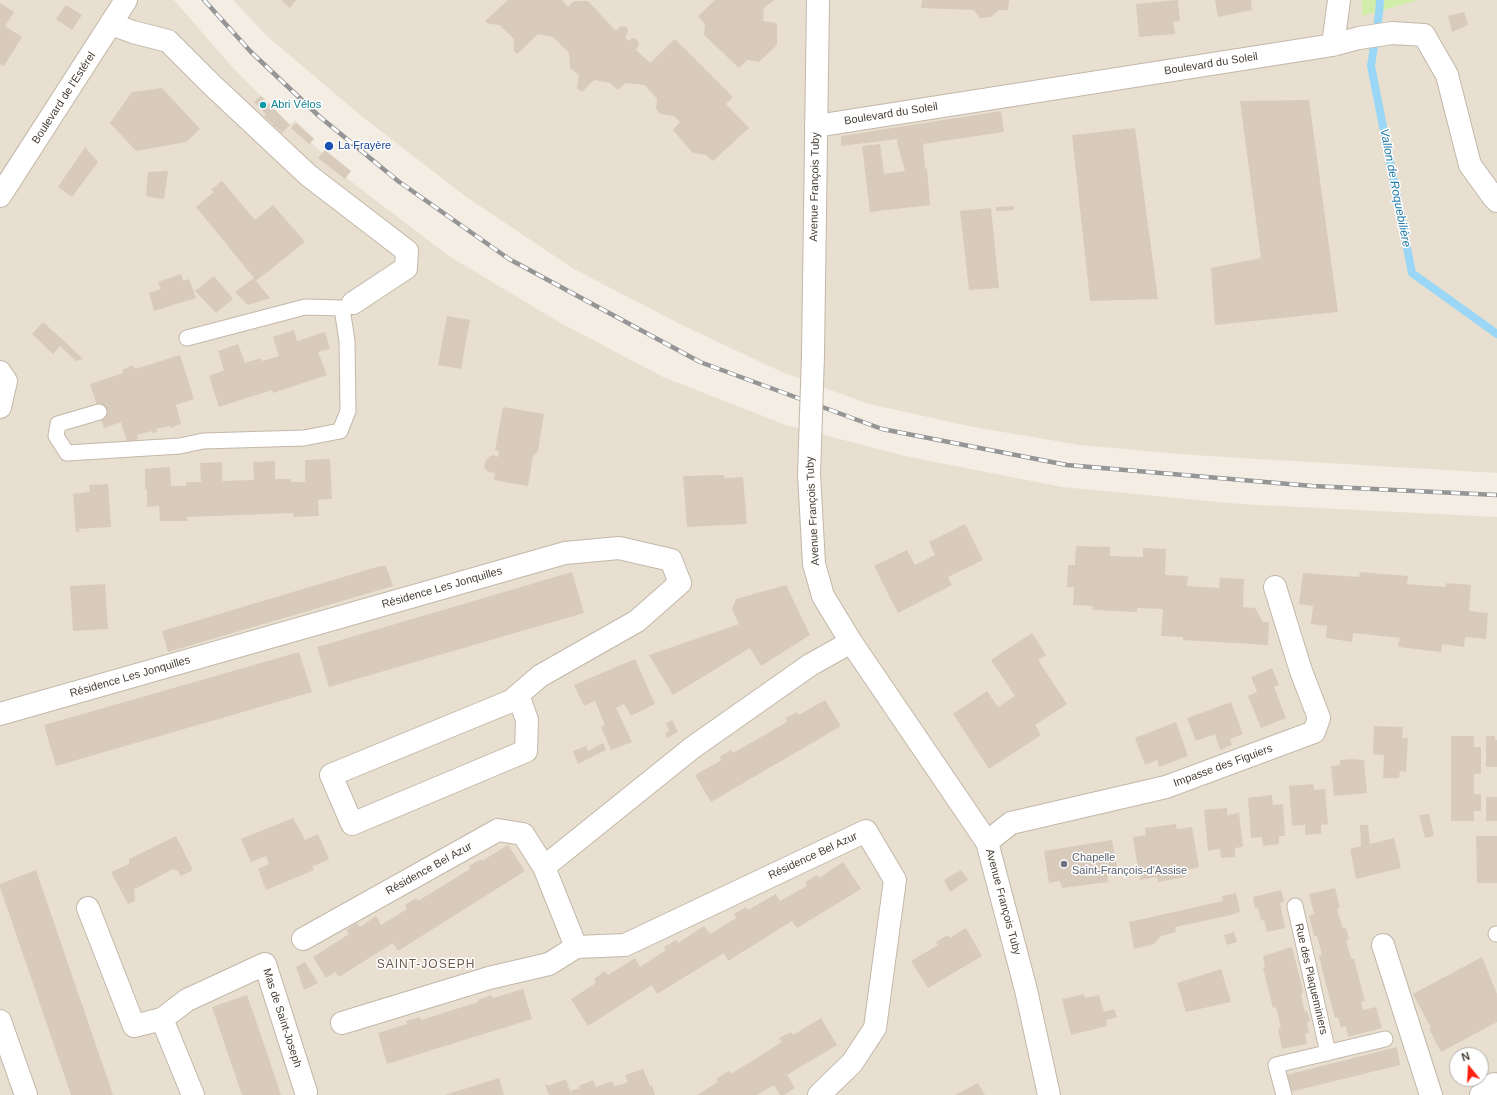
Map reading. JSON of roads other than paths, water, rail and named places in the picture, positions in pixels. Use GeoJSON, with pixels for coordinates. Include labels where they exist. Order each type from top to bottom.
{"type":"FeatureCollection","features":[{"type":"Feature","properties":{"kind":"street","name":"Boulevard de l'Estérel"},"geometry":{"type":"LineString","coordinates":[[0,196],[126,0]]}},
{"type":"Feature","properties":{"kind":"street","name":"Avenue François Tuby"},"geometry":{"type":"LineString","coordinates":[[818,0],[813,355],[809,474],[814,564],[823,596],[851,642],[987,842],[1026,990],[1049,1095]]}},
{"type":"Feature","properties":{"kind":"street"},"geometry":{"type":"LineString","coordinates":[[1334,45],[1339,0]]}},
{"type":"Feature","properties":{"kind":"street"},"geometry":{"type":"LineString","coordinates":[[111,24],[168,42],[308,175],[407,251],[406,268],[348,305]]}},
{"type":"Feature","properties":{"kind":"street","name":"Boulevard du Soleil"},"geometry":{"type":"LineString","coordinates":[[816,126],[1334,45],[1359,38],[1392,33],[1424,35],[1448,75],[1470,164],[1497,201]]}},
{"type":"Feature","properties":{"kind":"street"},"geometry":{"type":"LineString","coordinates":[[0,372],[6,381],[0,407]]}},
{"type":"Feature","properties":{"kind":"street","name":"Résidence Les Jonquilles"},"geometry":{"type":"LineString","coordinates":[[0,714],[565,553],[619,548],[671,560],[680,583],[637,621],[540,676],[511,701],[332,775],[352,824],[526,750],[527,720],[518,695]]}},
{"type":"Feature","properties":{"kind":"street","name":"Impasse des Figuiers"},"geometry":{"type":"LineString","coordinates":[[987,842],[1011,824],[1166,787],[1314,732],[1319,718],[1301,671],[1275,587]]}},
{"type":"Feature","properties":{"kind":"street"},"geometry":{"type":"LineString","coordinates":[[544,867],[692,748],[810,665],[851,642]]}},
{"type":"Feature","properties":{"kind":"street","name":"Résidence Bel Azur"},"geometry":{"type":"LineString","coordinates":[[303,939],[498,830],[523,834],[544,867],[576,947]]}},
{"type":"Feature","properties":{"kind":"street","name":"Résidence Bel Azur"},"geometry":{"type":"LineString","coordinates":[[342,1023],[489,978],[549,964],[576,947],[625,945],[866,832],[895,880],[875,1028],[852,1063],[818,1095]]}},
{"type":"Feature","properties":{"kind":"street","name":"Mas de Saint-Joseph"},"geometry":{"type":"LineString","coordinates":[[88,908],[134,1026],[162,1019],[187,1000],[265,964],[306,1092]]}},
{"type":"Feature","properties":{"kind":"street"},"geometry":{"type":"LineString","coordinates":[[1383,944],[1431,1095]]}},
{"type":"Feature","properties":{"kind":"street"},"geometry":{"type":"LineString","coordinates":[[162,1019],[193,1095]]}},
{"type":"Feature","properties":{"kind":"street"},"geometry":{"type":"LineString","coordinates":[[0,1021],[26,1095]]}},
{"type":"Feature","properties":{"kind":"lane"},"geometry":{"type":"LineString","coordinates":[[99,412],[58,424],[56,436],[67,453],[180,446],[203,441],[304,438],[340,431],[348,411],[348,305],[305,307],[187,338]]}},
{"type":"Feature","properties":{"kind":"lane","name":"Rue des Plaqueminiers"},"geometry":{"type":"LineString","coordinates":[[1295,906],[1328,1053]]}},
{"type":"Feature","properties":{"kind":"lane"},"geometry":{"type":"LineString","coordinates":[[1284,1095],[1276,1065],[1385,1039]]}},
{"type":"Feature","properties":{"kind":"waterway","name":"Vallon de Roquebilière"},"geometry":{"type":"LineString","coordinates":[[1380,0],[1371,66],[1412,273],[1497,334]]}},
{"type":"Feature","properties":{"kind":"railway"},"geometry":{"type":"LineString","coordinates":[[204,0],[251,52],[320,117],[398,181],[509,259],[700,362],[882,429],[1067,465],[1312,486],[1497,495]]}},
{"type":"Feature","properties":{"kind":"place","name":"Abri Vélos"},"geometry":{"type":"Point","coordinates":[263,105]}},
{"type":"Feature","properties":{"kind":"place","name":"La Frayère"},"geometry":{"type":"Point","coordinates":[329,146]}},
{"type":"Feature","properties":{"kind":"place","name":"Chapelle Saint-François-d'Assise"},"geometry":{"type":"Point","coordinates":[1064,864]}},
{"type":"Feature","properties":{"kind":"district","name":"SAINT-JOSEPH"},"geometry":{"type":"Point","coordinates":[426,965]}}]}
